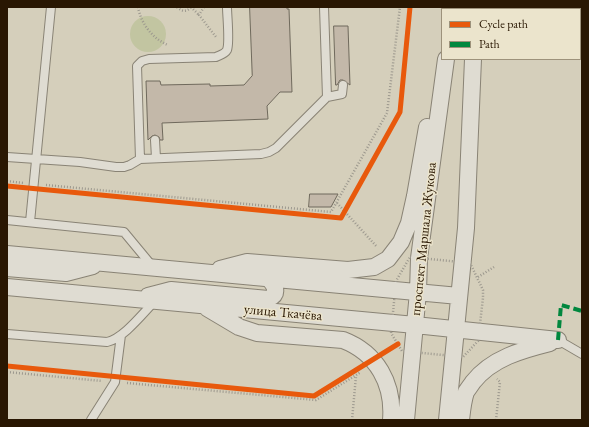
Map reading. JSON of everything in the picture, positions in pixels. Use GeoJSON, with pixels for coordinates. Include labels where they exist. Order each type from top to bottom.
{"type":"FeatureCollection","features":[{"type":"Feature","properties":{"kind":"street","name":"проспект Маршала Жукова"},"geometry":{"type":"LineString","coordinates":[[406,420],[404,348],[415,325],[419,258],[446,60]]}},
{"type":"Feature","properties":{"kind":"street"},"geometry":{"type":"LineString","coordinates":[[447,420],[466,228],[473,60]]}},
{"type":"Feature","properties":{"kind":"street"},"geometry":{"type":"LineString","coordinates":[[207,272],[247,262],[348,270],[364,269],[374,267],[388,258],[400,242],[409,223],[430,115],[440,102]]}},
{"type":"Feature","properties":{"kind":"street"},"geometry":{"type":"LineString","coordinates":[[7,254],[459,296]]}},
{"type":"Feature","properties":{"kind":"street"},"geometry":{"type":"LineString","coordinates":[[7,268],[66,273],[103,263]]}},
{"type":"Feature","properties":{"kind":"street"},"geometry":{"type":"LineString","coordinates":[[132,299],[171,290],[268,299],[276,293],[275,287],[268,278]]}},
{"type":"Feature","properties":{"kind":"street","name":"улица Ткачёва"},"geometry":{"type":"LineString","coordinates":[[7,287],[415,325],[558,340]]}},
{"type":"Feature","properties":{"kind":"street"},"geometry":{"type":"LineString","coordinates":[[202,306],[247,331],[343,340],[355,345],[368,365],[384,375],[390,392],[392,412],[391,420]]}},
{"type":"Feature","properties":{"kind":"street"},"geometry":{"type":"LineString","coordinates":[[461,420],[466,392],[487,368],[503,358],[558,340]]}},
{"type":"Feature","properties":{"kind":"lane"},"geometry":{"type":"LineString","coordinates":[[30,222],[51,7]]}},
{"type":"Feature","properties":{"kind":"lane"},"geometry":{"type":"LineString","coordinates":[[140,159],[137,66],[142,61],[149,59],[216,57],[221,55],[226,51],[228,45],[227,7]]}},
{"type":"Feature","properties":{"kind":"lane"},"geometry":{"type":"LineString","coordinates":[[324,7],[327,97]]}},
{"type":"Feature","properties":{"kind":"lane"},"geometry":{"type":"LineString","coordinates":[[7,157],[80,162],[124,167],[140,159],[261,154],[270,152],[276,148],[327,97],[342,94],[343,85]]}},
{"type":"Feature","properties":{"kind":"lane"},"geometry":{"type":"LineString","coordinates":[[156,140],[156,158]]}},
{"type":"Feature","properties":{"kind":"lane"},"geometry":{"type":"LineString","coordinates":[[7,220],[124,232],[153,268]]}},
{"type":"Feature","properties":{"kind":"lane"},"geometry":{"type":"LineString","coordinates":[[7,334],[107,342],[114,340],[121,335],[155,301]]}},
{"type":"Feature","properties":{"kind":"lane"},"geometry":{"type":"LineString","coordinates":[[91,420],[116,379],[121,335]]}},
{"type":"Feature","properties":{"kind":"lane"},"geometry":{"type":"LineString","coordinates":[[558,340],[582,354]]}},
{"type":"Feature","properties":{"kind":"path"},"geometry":{"type":"LineString","coordinates":[[138,7],[142,20],[147,29],[155,38],[170,46]]}},
{"type":"Feature","properties":{"kind":"path"},"geometry":{"type":"LineString","coordinates":[[177,7],[184,11],[191,7],[219,40],[228,33]]}},
{"type":"Feature","properties":{"kind":"path"},"geometry":{"type":"LineString","coordinates":[[199,15],[204,7]]}},
{"type":"Feature","properties":{"kind":"path"},"geometry":{"type":"LineString","coordinates":[[7,186],[333,217]]}},
{"type":"Feature","properties":{"kind":"path"},"geometry":{"type":"LineString","coordinates":[[337,203],[401,273]]}},
{"type":"Feature","properties":{"kind":"path"},"geometry":{"type":"LineString","coordinates":[[341,218],[348,205]]}},
{"type":"Feature","properties":{"kind":"path"},"geometry":{"type":"LineString","coordinates":[[419,258],[462,262]]}},
{"type":"Feature","properties":{"kind":"path"},"geometry":{"type":"LineString","coordinates":[[477,278],[494,267]]}},
{"type":"Feature","properties":{"kind":"path"},"geometry":{"type":"LineString","coordinates":[[7,372],[116,379],[314,396],[368,365],[404,348]]}},
{"type":"Feature","properties":{"kind":"path"},"geometry":{"type":"LineString","coordinates":[[395,352],[404,348],[453,356]]}},
{"type":"Feature","properties":{"kind":"path"},"geometry":{"type":"LineString","coordinates":[[7,366],[316,400],[356,376],[368,365]]}},
{"type":"Feature","properties":{"kind":"path"},"geometry":{"type":"LineString","coordinates":[[362,378],[368,365]]}},
{"type":"Feature","properties":{"kind":"path"},"geometry":{"type":"LineString","coordinates":[[487,368],[500,382],[496,420]]}},
{"type":"Feature","properties":{"kind":"path"},"geometry":{"type":"LineString","coordinates":[[352,420],[356,376]]}},
{"type":"Feature","properties":{"kind":"green space"},"geometry":{"type":"Polygon","coordinates":[[[148,16],[161,21],[166,34],[161,47],[148,52],[135,47],[130,34],[135,21],[148,16]]]}},
{"type":"Feature","properties":{"kind":"building"},"geometry":{"type":"Polygon","coordinates":[[[250,7],[287,7],[287,9],[289,9],[292,92],[280,92],[267,106],[268,119],[162,123],[163,140],[160,140],[159,137],[155,135],[148,140],[146,81],[160,81],[161,85],[244,85],[252,76],[250,7]]]}},
{"type":"Feature","properties":{"kind":"building"},"geometry":{"type":"Polygon","coordinates":[[[334,26],[348,26],[350,85],[343,80],[340,80],[336,85],[334,26]]]}},
{"type":"Feature","properties":{"kind":"building"},"geometry":{"type":"Polygon","coordinates":[[[310,194],[338,194],[331,207],[309,207],[310,194]]]}},
{"type":"Feature","properties":{"kind":"marked path"},"geometry":{"type":"LineString","coordinates":[[558,340],[561,305],[582,311]]}},
{"type":"Feature","properties":{"kind":"cycle path"},"geometry":{"type":"LineString","coordinates":[[7,186],[341,218],[400,112],[410,7]]}},
{"type":"Feature","properties":{"kind":"cycle path"},"geometry":{"type":"LineString","coordinates":[[7,366],[314,396],[398,344]]}}]}
